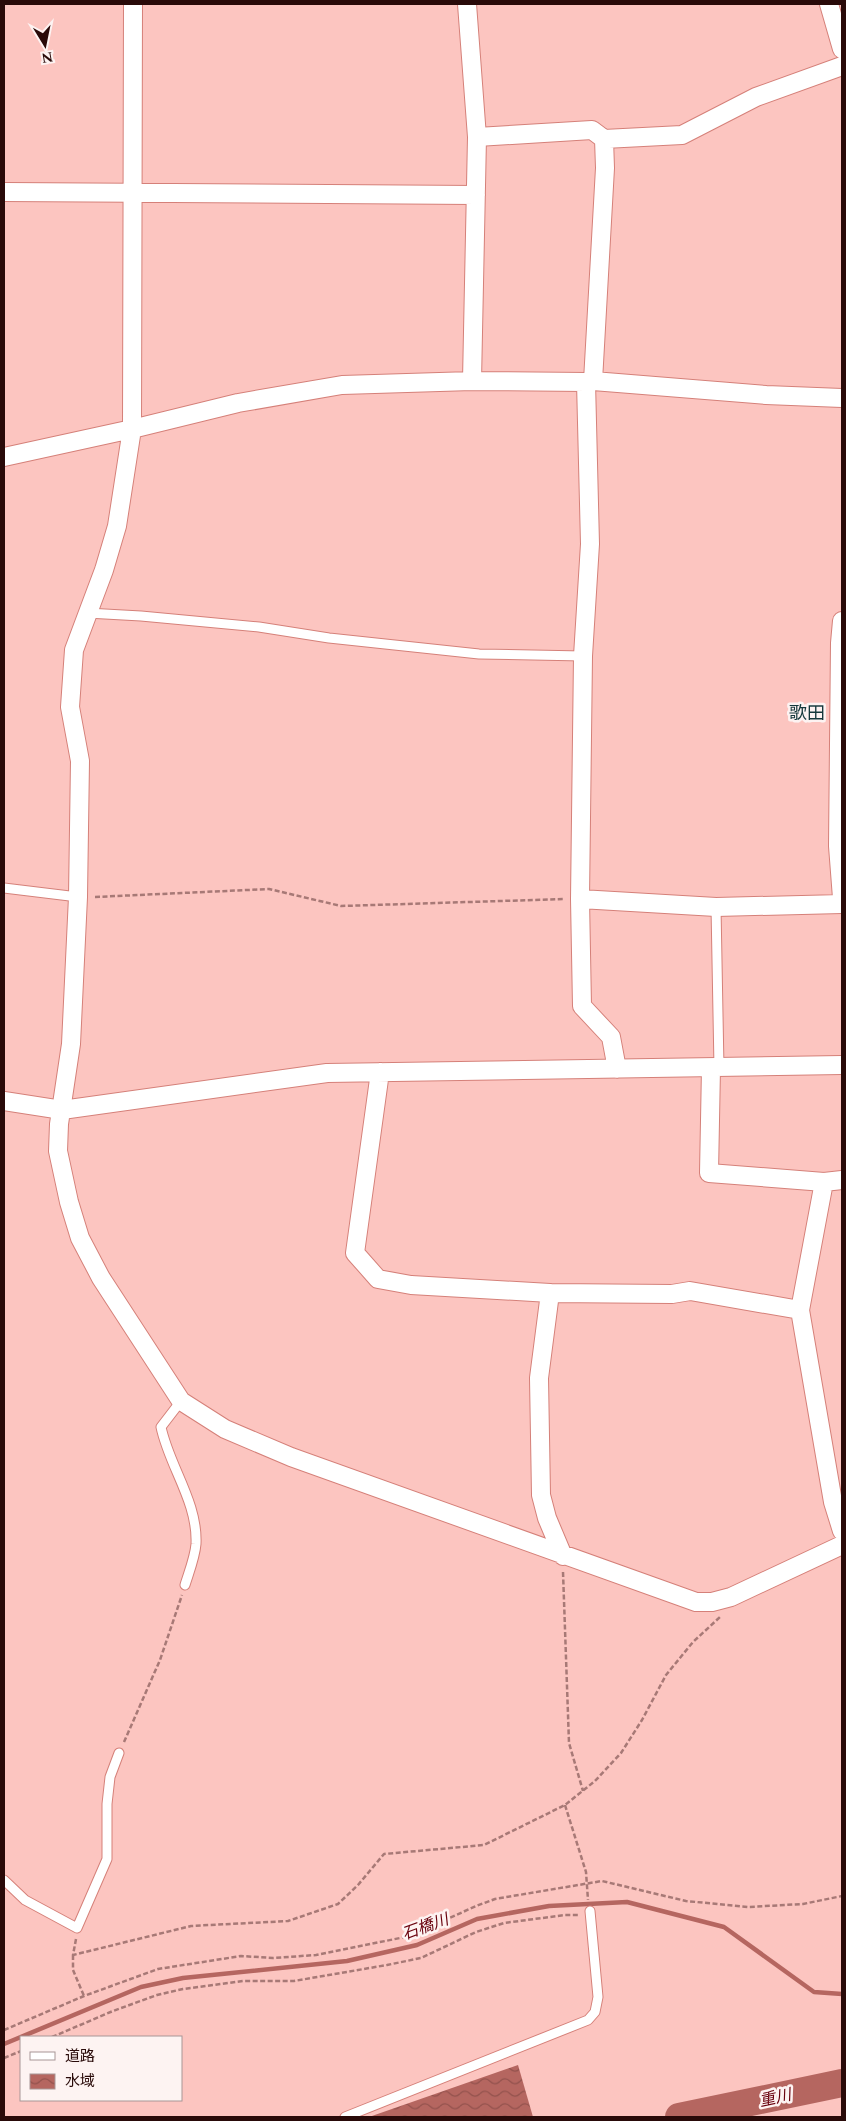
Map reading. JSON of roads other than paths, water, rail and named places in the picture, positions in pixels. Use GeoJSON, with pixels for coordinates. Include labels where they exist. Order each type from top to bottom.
{"type":"FeatureCollection","features":[{"type":"Feature","properties":{"kind":"street"},"geometry":{"type":"LineString","coordinates":[[133,4],[132,430],[117,526],[104,570],[74,650],[70,707],[80,761],[78,897],[72,1044],[59,1124],[58,1151],[69,1202],[80,1238],[101,1278],[181,1401],[225,1429],[291,1457],[563,1556],[696,1602],[712,1602],[731,1597],[842,1545]]}},
{"type":"Feature","properties":{"kind":"street"},"geometry":{"type":"LineString","coordinates":[[467,4],[477,137],[472,381]]}},
{"type":"Feature","properties":{"kind":"street"},"geometry":{"type":"LineString","coordinates":[[829,4],[842,49]]}},
{"type":"Feature","properties":{"kind":"street"},"geometry":{"type":"LineString","coordinates":[[477,137],[592,130],[604,139],[682,135],[756,97],[842,66]]}},
{"type":"Feature","properties":{"kind":"street"},"geometry":{"type":"LineString","coordinates":[[604,139],[604,177],[590,382],[590,544],[583,656],[580,898],[582,1006],[611,1036],[617,1069]]}},
{"type":"Feature","properties":{"kind":"street"},"geometry":{"type":"LineString","coordinates":[[4,192],[476,195]]}},
{"type":"Feature","properties":{"kind":"street"},"geometry":{"type":"LineString","coordinates":[[4,457],[132,430],[238,404],[342,385],[472,381],[590,382],[842,398]]}},
{"type":"Feature","properties":{"kind":"street"},"geometry":{"type":"LineString","coordinates":[[842,620],[840,643],[838,836],[839,879],[842,898]]}},
{"type":"Feature","properties":{"kind":"street"},"geometry":{"type":"LineString","coordinates":[[580,898],[716,907],[842,904]]}},
{"type":"Feature","properties":{"kind":"street"},"geometry":{"type":"LineString","coordinates":[[4,1101],[62,1110],[327,1073],[842,1065]]}},
{"type":"Feature","properties":{"kind":"street"},"geometry":{"type":"LineString","coordinates":[[715,1068],[709,1173],[824,1182],[842,1180]]}},
{"type":"Feature","properties":{"kind":"street"},"geometry":{"type":"LineString","coordinates":[[380,1072],[355,1253],[378,1279],[411,1285],[550,1293],[672,1294],[690,1290],[800,1310]]}},
{"type":"Feature","properties":{"kind":"street"},"geometry":{"type":"LineString","coordinates":[[824,1182],[800,1310],[833,1502],[842,1531]]}},
{"type":"Feature","properties":{"kind":"street"},"geometry":{"type":"LineString","coordinates":[[550,1293],[539,1378],[540,1495],[547,1518],[563,1556]]}},
{"type":"Feature","properties":{"kind":"lane"},"geometry":{"type":"LineString","coordinates":[[88,613],[260,627],[329,638],[479,654],[583,656]]}},
{"type":"Feature","properties":{"kind":"lane"},"geometry":{"type":"LineString","coordinates":[[4,888],[78,897]]}},
{"type":"Feature","properties":{"kind":"lane"},"geometry":{"type":"LineString","coordinates":[[715,1068],[716,907]]}},
{"type":"Feature","properties":{"kind":"lane"},"geometry":{"type":"LineString","coordinates":[[181,1401],[160,1427],[164,1442],[195,1520],[196,1545],[185,1585]]}},
{"type":"Feature","properties":{"kind":"lane"},"geometry":{"type":"LineString","coordinates":[[4,1880],[25,1900],[77,1928],[107,1859],[107,1804],[110,1777],[119,1753]]}},
{"type":"Feature","properties":{"kind":"lane"},"geometry":{"type":"LineString","coordinates":[[345,2117],[588,2020],[595,2012],[598,1997],[590,1913]]}},
{"type":"Feature","properties":{"kind":"water"},"geometry":{"type":"Polygon","coordinates":[[[518,2065],[533,2117],[369,2117],[518,2065]]]}},
{"type":"Feature","properties":{"kind":"waterway","name":"石橋川"},"geometry":{"type":"LineString","coordinates":[[23,2036],[141,1987],[183,1978],[347,1961],[417,1945],[477,1919],[549,1906],[627,1902],[724,1927],[814,1992],[842,1994]]}},
{"type":"Feature","properties":{"kind":"waterway","name":"石橋川"},"geometry":{"type":"LineString","coordinates":[[4,2044],[20,2037]]}},
{"type":"Feature","properties":{"kind":"waterway","name":"重川"},"geometry":{"type":"LineString","coordinates":[[679,2117],[842,2083]]}},
{"type":"Feature","properties":{"kind":"district","name":"歌田"},"geometry":{"type":"Point","coordinates":[807,713]}}]}
